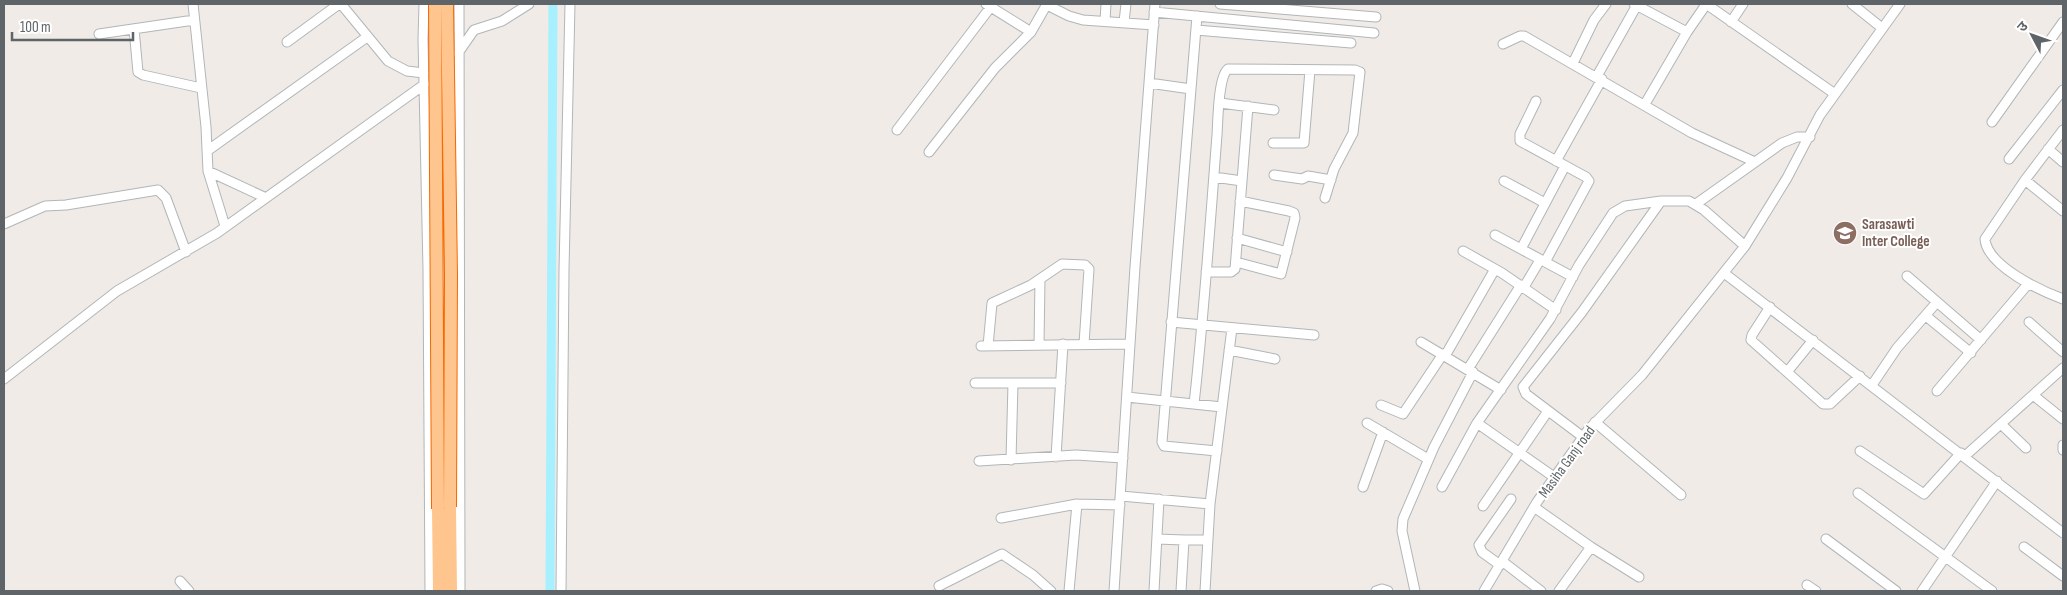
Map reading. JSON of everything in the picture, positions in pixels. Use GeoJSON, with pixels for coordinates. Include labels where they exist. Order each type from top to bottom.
{"type":"FeatureCollection","features":[{"type":"Feature","properties":{"kind":"highway"},"geometry":{"type":"LineString","coordinates":[[435,4],[444,508],[451,591]]}},
{"type":"Feature","properties":{"kind":"highway"},"geometry":{"type":"LineString","coordinates":[[439,591],[444,508],[451,274],[447,4]]}},
{"type":"Feature","properties":{"kind":"street"},"geometry":{"type":"LineString","coordinates":[[193,4],[208,171],[225,226]]}},
{"type":"Feature","properties":{"kind":"street"},"geometry":{"type":"LineString","coordinates":[[287,42],[340,4],[367,37],[397,68],[424,78]]}},
{"type":"Feature","properties":{"kind":"street"},"geometry":{"type":"LineString","coordinates":[[424,4],[430,591]]}},
{"type":"Feature","properties":{"kind":"street"},"geometry":{"type":"LineString","coordinates":[[458,4],[460,591]]}},
{"type":"Feature","properties":{"kind":"street"},"geometry":{"type":"LineString","coordinates":[[4,379],[117,291],[186,252],[225,226],[458,52],[474,30],[502,21],[529,4]]}},
{"type":"Feature","properties":{"kind":"street"},"geometry":{"type":"LineString","coordinates":[[561,591],[564,270],[570,4]]}},
{"type":"Feature","properties":{"kind":"street"},"geometry":{"type":"LineString","coordinates":[[1104,21],[1106,4]]}},
{"type":"Feature","properties":{"kind":"street"},"geometry":{"type":"LineString","coordinates":[[1124,22],[1126,4]]}},
{"type":"Feature","properties":{"kind":"street"},"geometry":{"type":"LineString","coordinates":[[1220,4],[1376,17]]}},
{"type":"Feature","properties":{"kind":"street"},"geometry":{"type":"LineString","coordinates":[[1574,63],[1594,20],[1606,4]]}},
{"type":"Feature","properties":{"kind":"street"},"geometry":{"type":"LineString","coordinates":[[1731,22],[1743,4]]}},
{"type":"Feature","properties":{"kind":"street"},"geometry":{"type":"LineString","coordinates":[[1852,4],[1882,28]]}},
{"type":"Feature","properties":{"kind":"street","name":"Masiha Ganj road"},"geometry":{"type":"LineString","coordinates":[[1486,590],[1534,507],[1583,437],[1595,422],[1642,375],[1745,246],[1810,138],[1820,116],[1900,4]]}},
{"type":"Feature","properties":{"kind":"street"},"geometry":{"type":"LineString","coordinates":[[897,130],[990,5],[1031,32]]}},
{"type":"Feature","properties":{"kind":"street"},"geometry":{"type":"LineString","coordinates":[[929,152],[995,68],[1031,32],[1047,5],[1075,18],[1154,24]]}},
{"type":"Feature","properties":{"kind":"street"},"geometry":{"type":"LineString","coordinates":[[1556,161],[1600,78],[1635,5],[1686,32]]}},
{"type":"Feature","properties":{"kind":"street"},"geometry":{"type":"LineString","coordinates":[[1645,104],[1686,32],[1701,9],[1706,5],[1835,94]]}},
{"type":"Feature","properties":{"kind":"street"},"geometry":{"type":"LineString","coordinates":[[1114,591],[1155,8],[1197,16],[1374,33]]}},
{"type":"Feature","properties":{"kind":"street"},"geometry":{"type":"LineString","coordinates":[[1197,16],[1164,402],[1163,446],[1179,449],[1217,451]]}},
{"type":"Feature","properties":{"kind":"street"},"geometry":{"type":"LineString","coordinates":[[99,34],[194,20]]}},
{"type":"Feature","properties":{"kind":"street"},"geometry":{"type":"LineString","coordinates":[[1992,122],[2063,22]]}},
{"type":"Feature","properties":{"kind":"street"},"geometry":{"type":"LineString","coordinates":[[134,29],[138,72],[143,75],[201,88]]}},
{"type":"Feature","properties":{"kind":"street"},"geometry":{"type":"LineString","coordinates":[[1196,30],[1351,43]]}},
{"type":"Feature","properties":{"kind":"street"},"geometry":{"type":"LineString","coordinates":[[1503,44],[1524,36],[1600,78],[1692,133],[1755,162]]}},
{"type":"Feature","properties":{"kind":"street"},"geometry":{"type":"LineString","coordinates":[[207,151],[367,37]]}},
{"type":"Feature","properties":{"kind":"street"},"geometry":{"type":"LineString","coordinates":[[1194,404],[1220,102],[1223,74],[1228,68],[1355,70],[1360,74],[1352,133],[1325,198]]}},
{"type":"Feature","properties":{"kind":"street"},"geometry":{"type":"LineString","coordinates":[[1273,143],[1304,143],[1310,70]]}},
{"type":"Feature","properties":{"kind":"street"},"geometry":{"type":"LineString","coordinates":[[1149,83],[1191,89]]}},
{"type":"Feature","properties":{"kind":"street"},"geometry":{"type":"LineString","coordinates":[[2009,159],[2063,90]]}},
{"type":"Feature","properties":{"kind":"street"},"geometry":{"type":"LineString","coordinates":[[1415,591],[1402,525],[1428,459],[1470,370],[1522,286],[1543,261],[1589,181],[1588,178],[1524,144],[1519,138],[1536,101]]}},
{"type":"Feature","properties":{"kind":"street"},"geometry":{"type":"LineString","coordinates":[[1220,102],[1274,110]]}},
{"type":"Feature","properties":{"kind":"street"},"geometry":{"type":"LineString","coordinates":[[1206,272],[1232,272],[1236,262],[1248,106]]}},
{"type":"Feature","properties":{"kind":"street"},"geometry":{"type":"LineString","coordinates":[[2062,132],[2024,180],[1987,235],[1986,243],[2000,263],[2028,284],[2063,299]]}},
{"type":"Feature","properties":{"kind":"street"},"geometry":{"type":"LineString","coordinates":[[1696,204],[1790,138],[1810,138]]}},
{"type":"Feature","properties":{"kind":"street"},"geometry":{"type":"LineString","coordinates":[[2048,149],[2063,162]]}},
{"type":"Feature","properties":{"kind":"street"},"geometry":{"type":"LineString","coordinates":[[1521,249],[1565,166]]}},
{"type":"Feature","properties":{"kind":"street"},"geometry":{"type":"LineString","coordinates":[[208,171],[264,197]]}},
{"type":"Feature","properties":{"kind":"street"},"geometry":{"type":"LineString","coordinates":[[1274,174],[1302,179],[1308,176],[1331,180]]}},
{"type":"Feature","properties":{"kind":"street"},"geometry":{"type":"LineString","coordinates":[[1214,177],[1242,181]]}},
{"type":"Feature","properties":{"kind":"street"},"geometry":{"type":"LineString","coordinates":[[2024,180],[2063,211]]}},
{"type":"Feature","properties":{"kind":"street"},"geometry":{"type":"LineString","coordinates":[[1504,181],[1545,202]]}},
{"type":"Feature","properties":{"kind":"street"},"geometry":{"type":"LineString","coordinates":[[4,224],[45,206],[66,205],[158,190],[166,198],[186,252]]}},
{"type":"Feature","properties":{"kind":"street"},"geometry":{"type":"LineString","coordinates":[[1442,487],[1477,423],[1556,310],[1605,222],[1613,213],[1625,206],[1681,199],[1696,204],[1745,246]]}},
{"type":"Feature","properties":{"kind":"street"},"geometry":{"type":"LineString","coordinates":[[1236,262],[1281,274],[1295,218],[1294,213],[1240,200]]}},
{"type":"Feature","properties":{"kind":"street"},"geometry":{"type":"LineString","coordinates":[[1583,437],[1526,394],[1523,387],[1582,312],[1661,201]]}},
{"type":"Feature","properties":{"kind":"street"},"geometry":{"type":"LineString","coordinates":[[1495,235],[1573,277]]}},
{"type":"Feature","properties":{"kind":"street"},"geometry":{"type":"LineString","coordinates":[[1238,238],[1287,252]]}},
{"type":"Feature","properties":{"kind":"street"},"geometry":{"type":"LineString","coordinates":[[1463,251],[1522,286],[1556,310]]}},
{"type":"Feature","properties":{"kind":"street"},"geometry":{"type":"LineString","coordinates":[[1084,344],[1088,268],[1065,264],[992,303],[985,346],[1130,344]]}},
{"type":"Feature","properties":{"kind":"street"},"geometry":{"type":"LineString","coordinates":[[1381,405],[1403,414],[1444,355],[1495,269]]}},
{"type":"Feature","properties":{"kind":"street"},"geometry":{"type":"LineString","coordinates":[[1724,273],[2063,532]]}},
{"type":"Feature","properties":{"kind":"street"},"geometry":{"type":"LineString","coordinates":[[1907,276],[1981,340]]}},
{"type":"Feature","properties":{"kind":"street"},"geometry":{"type":"LineString","coordinates":[[1040,279],[1040,344]]}},
{"type":"Feature","properties":{"kind":"street"},"geometry":{"type":"LineString","coordinates":[[1938,391],[2028,284]]}},
{"type":"Feature","properties":{"kind":"street"},"geometry":{"type":"LineString","coordinates":[[1872,385],[1897,348],[1937,302]]}},
{"type":"Feature","properties":{"kind":"street"},"geometry":{"type":"LineString","coordinates":[[1770,307],[1752,335],[1752,340],[1823,404],[1828,406],[1860,376]]}},
{"type":"Feature","properties":{"kind":"street"},"geometry":{"type":"LineString","coordinates":[[1926,316],[1971,353]]}},
{"type":"Feature","properties":{"kind":"street"},"geometry":{"type":"LineString","coordinates":[[1172,322],[1314,335]]}},
{"type":"Feature","properties":{"kind":"street"},"geometry":{"type":"LineString","coordinates":[[2029,322],[2063,352]]}},
{"type":"Feature","properties":{"kind":"street"},"geometry":{"type":"LineString","coordinates":[[1205,591],[1210,504],[1232,328]]}},
{"type":"Feature","properties":{"kind":"street"},"geometry":{"type":"LineString","coordinates":[[1787,372],[1813,340]]}},
{"type":"Feature","properties":{"kind":"street"},"geometry":{"type":"LineString","coordinates":[[1421,342],[1501,390]]}},
{"type":"Feature","properties":{"kind":"street"},"geometry":{"type":"LineString","coordinates":[[1056,456],[1063,344]]}},
{"type":"Feature","properties":{"kind":"street"},"geometry":{"type":"LineString","coordinates":[[1230,350],[1275,359]]}},
{"type":"Feature","properties":{"kind":"street"},"geometry":{"type":"LineString","coordinates":[[1860,452],[1924,494],[1963,455],[2001,424],[2063,368]]}},
{"type":"Feature","properties":{"kind":"street"},"geometry":{"type":"LineString","coordinates":[[1011,460],[1013,383]]}},
{"type":"Feature","properties":{"kind":"street"},"geometry":{"type":"LineString","coordinates":[[975,384],[1061,383]]}},
{"type":"Feature","properties":{"kind":"street"},"geometry":{"type":"LineString","coordinates":[[2033,395],[2063,420]]}},
{"type":"Feature","properties":{"kind":"street"},"geometry":{"type":"LineString","coordinates":[[1127,397],[1222,407]]}},
{"type":"Feature","properties":{"kind":"street"},"geometry":{"type":"LineString","coordinates":[[1483,506],[1548,411]]}},
{"type":"Feature","properties":{"kind":"street"},"geometry":{"type":"LineString","coordinates":[[1367,422],[1428,459]]}},
{"type":"Feature","properties":{"kind":"street"},"geometry":{"type":"LineString","coordinates":[[1595,422],[1682,495]]}},
{"type":"Feature","properties":{"kind":"street"},"geometry":{"type":"LineString","coordinates":[[1477,423],[1554,477]]}},
{"type":"Feature","properties":{"kind":"street"},"geometry":{"type":"LineString","coordinates":[[2001,424],[2026,448]]}},
{"type":"Feature","properties":{"kind":"street"},"geometry":{"type":"LineString","coordinates":[[1363,487],[1382,432]]}},
{"type":"Feature","properties":{"kind":"street"},"geometry":{"type":"LineString","coordinates":[[2063,445],[2063,450]]}},
{"type":"Feature","properties":{"kind":"street"},"geometry":{"type":"LineString","coordinates":[[979,461],[1076,455],[1123,458]]}},
{"type":"Feature","properties":{"kind":"street"},"geometry":{"type":"LineString","coordinates":[[1922,591],[1944,556],[1997,481]]}},
{"type":"Feature","properties":{"kind":"street"},"geometry":{"type":"LineString","coordinates":[[1858,493],[1992,591]]}},
{"type":"Feature","properties":{"kind":"street"},"geometry":{"type":"LineString","coordinates":[[1001,518],[1077,504],[1121,501],[1159,499],[1210,504]]}},
{"type":"Feature","properties":{"kind":"street"},"geometry":{"type":"LineString","coordinates":[[1154,591],[1159,499]]}},
{"type":"Feature","properties":{"kind":"street"},"geometry":{"type":"LineString","coordinates":[[1511,499],[1479,545],[1482,552],[1540,591]]}},
{"type":"Feature","properties":{"kind":"street"},"geometry":{"type":"LineString","coordinates":[[1069,591],[1077,504]]}},
{"type":"Feature","properties":{"kind":"street"},"geometry":{"type":"LineString","coordinates":[[1534,507],[1591,548],[1639,577]]}},
{"type":"Feature","properties":{"kind":"street"},"geometry":{"type":"LineString","coordinates":[[1157,539],[1208,540]]}},
{"type":"Feature","properties":{"kind":"street"},"geometry":{"type":"LineString","coordinates":[[1826,539],[1896,591]]}},
{"type":"Feature","properties":{"kind":"street"},"geometry":{"type":"LineString","coordinates":[[1181,591],[1184,540]]}},
{"type":"Feature","properties":{"kind":"street"},"geometry":{"type":"LineString","coordinates":[[2024,547],[2063,576]]}},
{"type":"Feature","properties":{"kind":"street"},"geometry":{"type":"LineString","coordinates":[[1559,591],[1591,548]]}},
{"type":"Feature","properties":{"kind":"street"},"geometry":{"type":"LineString","coordinates":[[938,586],[1002,554],[1034,575],[1051,591]]}},
{"type":"Feature","properties":{"kind":"street"},"geometry":{"type":"LineString","coordinates":[[180,581],[188,591]]}},
{"type":"Feature","properties":{"kind":"street"},"geometry":{"type":"LineString","coordinates":[[1807,585],[1816,591]]}},
{"type":"Feature","properties":{"kind":"street"},"geometry":{"type":"LineString","coordinates":[[1376,591],[1382,589],[1388,591]]}},
{"type":"Feature","properties":{"kind":"waterway"},"geometry":{"type":"LineString","coordinates":[[550,591],[553,4]]}},
{"type":"Feature","properties":{"kind":"place","name":"Sarasawti Inter College"},"geometry":{"type":"Point","coordinates":[1845,233]}}]}
